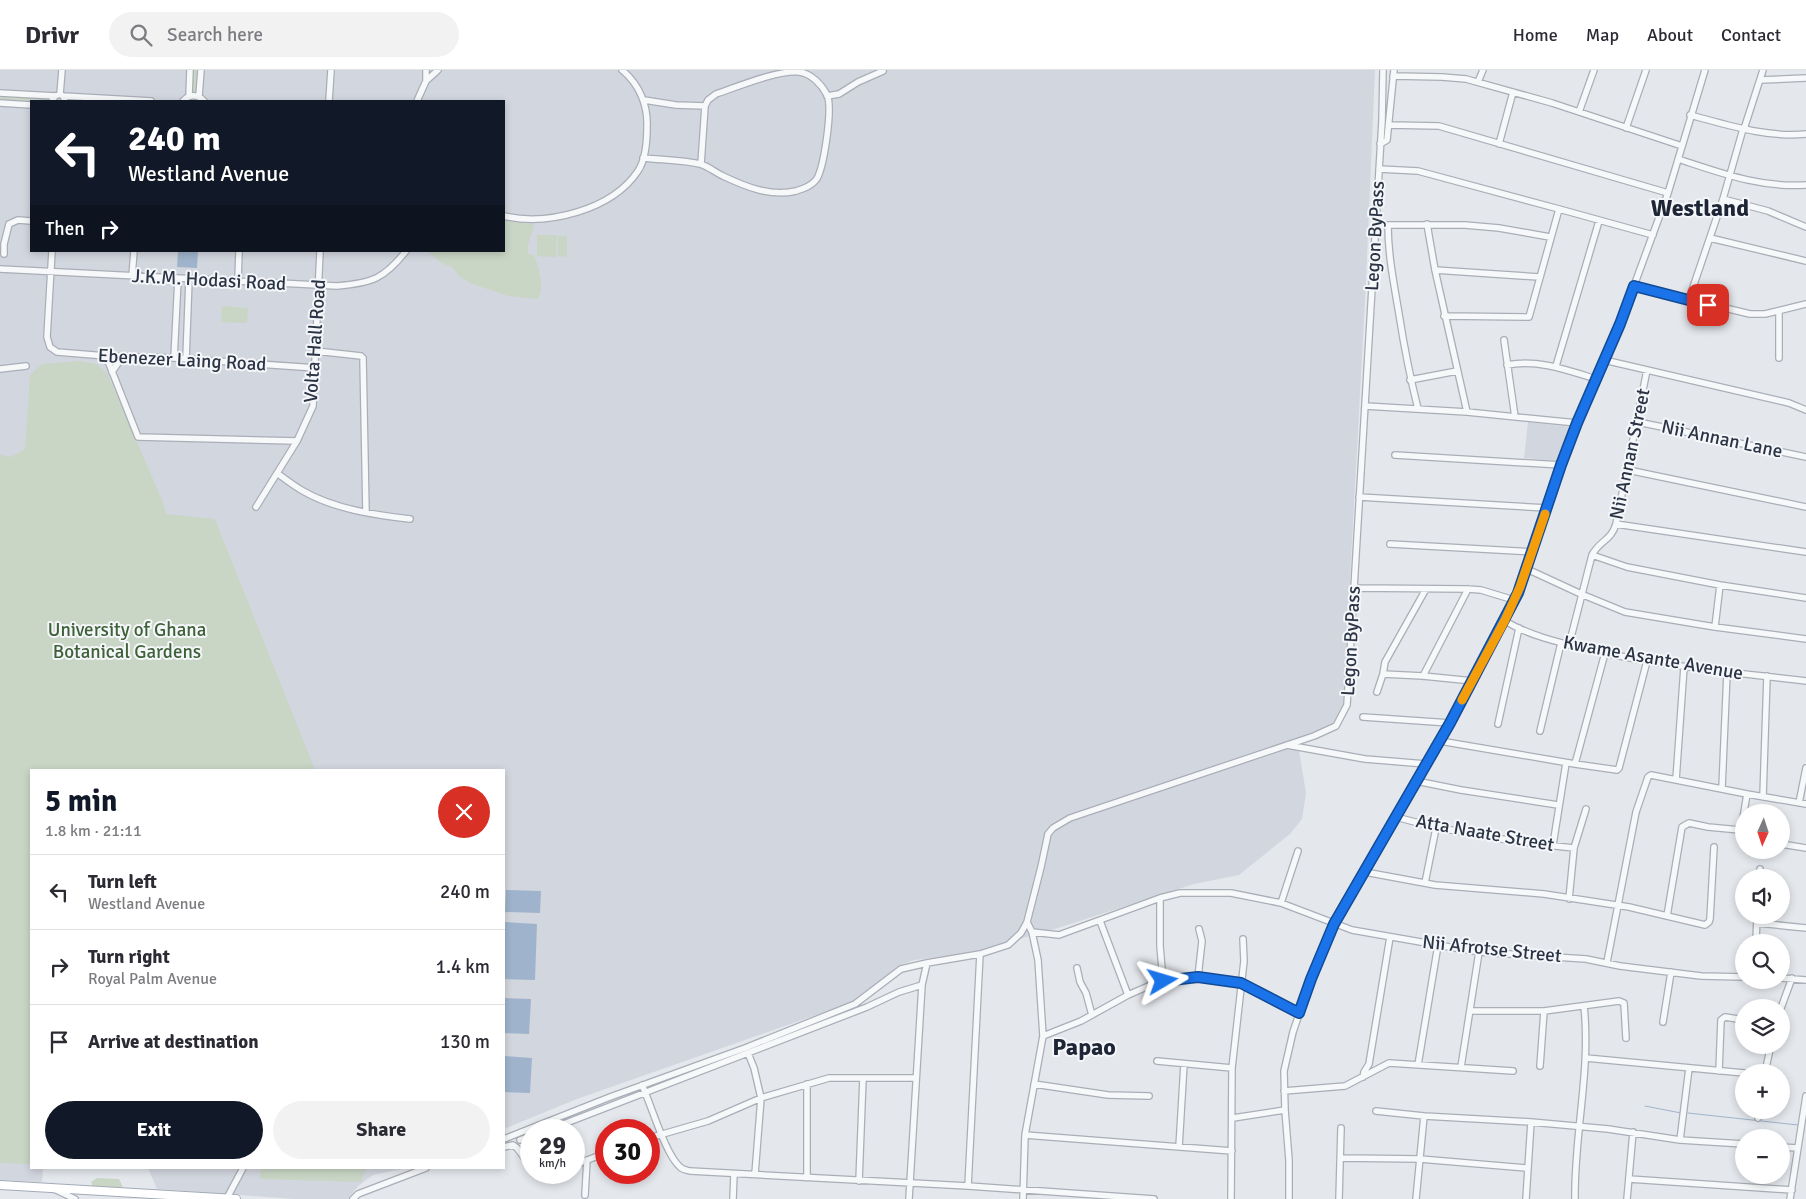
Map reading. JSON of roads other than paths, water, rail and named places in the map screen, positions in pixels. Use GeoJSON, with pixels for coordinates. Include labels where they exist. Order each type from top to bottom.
{"type":"FeatureCollection","features":[{"type":"Feature","properties":{"kind":"main road"},"geometry":{"type":"LineString","coordinates":[[0,1185],[236,1199]]}},
{"type":"Feature","properties":{"kind":"street"},"geometry":{"type":"LineString","coordinates":[[59,98],[62,70]]}},
{"type":"Feature","properties":{"kind":"street"},"geometry":{"type":"LineString","coordinates":[[189,96],[190,70]]}},
{"type":"Feature","properties":{"kind":"street"},"geometry":{"type":"LineString","coordinates":[[199,96],[201,70]]}},
{"type":"Feature","properties":{"kind":"street"},"geometry":{"type":"LineString","coordinates":[[329,100],[331,70]]}},
{"type":"Feature","properties":{"kind":"street"},"geometry":{"type":"LineString","coordinates":[[426,70],[426,81]]}},
{"type":"Feature","properties":{"kind":"street"},"geometry":{"type":"LineString","coordinates":[[416,100],[426,81],[438,70]]}},
{"type":"Feature","properties":{"kind":"street"},"geometry":{"type":"LineString","coordinates":[[505,216],[526,218],[553,217],[596,206],[627,184],[639,170],[647,141],[648,117],[641,92],[622,70]]}},
{"type":"Feature","properties":{"kind":"street","name":"Legon ByPass"},"geometry":{"type":"LineString","coordinates":[[746,1051],[854,1004],[902,969],[980,954],[1008,945],[1021,934],[1027,922],[1042,867],[1048,834],[1053,828],[1070,818],[1314,736],[1336,726],[1347,706],[1376,226],[1383,70]]}},
{"type":"Feature","properties":{"kind":"street"},"geometry":{"type":"LineString","coordinates":[[1478,82],[1482,70]]}},
{"type":"Feature","properties":{"kind":"street"},"geometry":{"type":"LineString","coordinates":[[1579,112],[1594,70]]}},
{"type":"Feature","properties":{"kind":"street"},"geometry":{"type":"LineString","coordinates":[[1626,128],[1646,70]]}},
{"type":"Feature","properties":{"kind":"street"},"geometry":{"type":"LineString","coordinates":[[1289,1199],[1289,1160],[1284,1090],[1286,1059],[1311,979],[1334,924],[1473,682],[1514,600],[1527,569],[1561,465],[1577,423],[1653,236],[1705,70]]}},
{"type":"Feature","properties":{"kind":"street"},"geometry":{"type":"LineString","coordinates":[[1689,299],[1723,199],[1763,70]]}},
{"type":"Feature","properties":{"kind":"street"},"geometry":{"type":"LineString","coordinates":[[828,96],[839,94],[858,82],[882,71]]}},
{"type":"Feature","properties":{"kind":"street"},"geometry":{"type":"LineString","coordinates":[[643,158],[701,164],[750,188],[767,192],[796,191],[815,181],[820,170],[824,156],[829,105],[828,96],[812,76],[800,72],[780,73],[716,94],[708,100],[705,106],[701,164]]}},
{"type":"Feature","properties":{"kind":"street"},"geometry":{"type":"LineString","coordinates":[[1380,144],[1386,140],[1389,125],[1394,73],[1443,73],[1579,112],[1682,146]]}},
{"type":"Feature","properties":{"kind":"street"},"geometry":{"type":"LineString","coordinates":[[1760,80],[1806,78]]}},
{"type":"Feature","properties":{"kind":"street"},"geometry":{"type":"LineString","coordinates":[[1499,144],[1513,92]]}},
{"type":"Feature","properties":{"kind":"street"},"geometry":{"type":"LineString","coordinates":[[0,93],[114,100]]}},
{"type":"Feature","properties":{"kind":"street"},"geometry":{"type":"LineString","coordinates":[[184,100],[189,96],[199,96],[203,100]]}},
{"type":"Feature","properties":{"kind":"street"},"geometry":{"type":"LineString","coordinates":[[644,100],[676,105],[705,106]]}},
{"type":"Feature","properties":{"kind":"street"},"geometry":{"type":"LineString","coordinates":[[0,103],[30,105]]}},
{"type":"Feature","properties":{"kind":"street"},"geometry":{"type":"LineString","coordinates":[[1690,115],[1744,129],[1781,135],[1806,134]]}},
{"type":"Feature","properties":{"kind":"street"},"geometry":{"type":"LineString","coordinates":[[1389,125],[1439,126],[1668,193]]}},
{"type":"Feature","properties":{"kind":"street"},"geometry":{"type":"LineString","coordinates":[[1678,159],[1730,176],[1777,186],[1806,185]]}},
{"type":"Feature","properties":{"kind":"street"},"geometry":{"type":"LineString","coordinates":[[1378,168],[1418,171],[1653,236]]}},
{"type":"Feature","properties":{"kind":"street"},"geometry":{"type":"LineString","coordinates":[[1723,199],[1768,212],[1806,227]]}},
{"type":"Feature","properties":{"kind":"street"},"geometry":{"type":"LineString","coordinates":[[1444,316],[1528,317],[1559,209]]}},
{"type":"Feature","properties":{"kind":"street"},"geometry":{"type":"LineString","coordinates":[[4,254],[4,244],[10,224],[18,220],[30,221]]}},
{"type":"Feature","properties":{"kind":"street"},"geometry":{"type":"LineString","coordinates":[[1556,366],[1598,221]]}},
{"type":"Feature","properties":{"kind":"street"},"geometry":{"type":"LineString","coordinates":[[1427,224],[1434,270],[1466,412]]}},
{"type":"Feature","properties":{"kind":"street"},"geometry":{"type":"LineString","coordinates":[[1388,225],[1388,249],[1410,380],[1418,409]]}},
{"type":"Feature","properties":{"kind":"street"},"geometry":{"type":"LineString","coordinates":[[1376,226],[1465,225],[1499,228],[1550,237]]}},
{"type":"Feature","properties":{"kind":"street"},"geometry":{"type":"LineString","coordinates":[[1710,238],[1806,262]]}},
{"type":"Feature","properties":{"kind":"street"},"geometry":{"type":"LineString","coordinates":[[51,272],[52,252]]}},
{"type":"Feature","properties":{"kind":"street"},"geometry":{"type":"LineString","coordinates":[[132,276],[134,252]]}},
{"type":"Feature","properties":{"kind":"street"},"geometry":{"type":"LineString","coordinates":[[238,281],[239,252]]}},
{"type":"Feature","properties":{"kind":"street","name":"Volta Hall Road"},"geometry":{"type":"LineString","coordinates":[[256,507],[297,441],[313,406],[320,252]]}},
{"type":"Feature","properties":{"kind":"street","name":"J.K.M. Hodasi Road"},"geometry":{"type":"LineString","coordinates":[[0,269],[319,286],[348,285],[375,280],[386,274],[405,252]]}},
{"type":"Feature","properties":{"kind":"street"},"geometry":{"type":"LineString","coordinates":[[1434,270],[1539,277]]}},
{"type":"Feature","properties":{"kind":"street","name":"Ebenezer Laing Road"},"geometry":{"type":"LineString","coordinates":[[51,272],[47,337],[50,347],[57,352],[316,368]]}},
{"type":"Feature","properties":{"kind":"street"},"geometry":{"type":"LineString","coordinates":[[174,358],[178,278]]}},
{"type":"Feature","properties":{"kind":"street"},"geometry":{"type":"LineString","coordinates":[[186,359],[190,279]]}},
{"type":"Feature","properties":{"kind":"street"},"geometry":{"type":"LineString","coordinates":[[1634,286],[1744,314],[1765,314],[1806,304]]}},
{"type":"Feature","properties":{"kind":"street"},"geometry":{"type":"LineString","coordinates":[[1779,311],[1779,358]]}},
{"type":"Feature","properties":{"kind":"street"},"geometry":{"type":"LineString","coordinates":[[1504,340],[1515,417]]}},
{"type":"Feature","properties":{"kind":"street"},"geometry":{"type":"LineString","coordinates":[[316,351],[361,356],[363,358],[366,512]]}},
{"type":"Feature","properties":{"kind":"street"},"geometry":{"type":"LineString","coordinates":[[106,356],[138,437],[297,441]]}},
{"type":"Feature","properties":{"kind":"street"},"geometry":{"type":"LineString","coordinates":[[112,372],[123,356]]}},
{"type":"Feature","properties":{"kind":"street"},"geometry":{"type":"LineString","coordinates":[[1604,360],[1789,403],[1806,410]]}},
{"type":"Feature","properties":{"kind":"street"},"geometry":{"type":"LineString","coordinates":[[1507,365],[1525,363],[1556,366],[1596,379]]}},
{"type":"Feature","properties":{"kind":"street"},"geometry":{"type":"LineString","coordinates":[[0,368],[26,366]]}},
{"type":"Feature","properties":{"kind":"street","name":"Nii Annan Street"},"geometry":{"type":"LineString","coordinates":[[1569,645],[1592,555],[1596,547],[1611,536],[1616,524],[1647,370]]}},
{"type":"Feature","properties":{"kind":"street"},"geometry":{"type":"LineString","coordinates":[[1410,380],[1457,371]]}},
{"type":"Feature","properties":{"kind":"street"},"geometry":{"type":"LineString","coordinates":[[1365,406],[1466,412],[1577,423]]}},
{"type":"Feature","properties":{"kind":"street","name":"Nii Annan Lane"},"geometry":{"type":"LineString","coordinates":[[1638,422],[1806,457]]}},
{"type":"Feature","properties":{"kind":"street"},"geometry":{"type":"LineString","coordinates":[[1395,455],[1561,465]]}},
{"type":"Feature","properties":{"kind":"street"},"geometry":{"type":"LineString","coordinates":[[1628,470],[1806,507]]}},
{"type":"Feature","properties":{"kind":"street"},"geometry":{"type":"LineString","coordinates":[[277,473],[303,491],[318,498],[366,512],[410,519]]}},
{"type":"Feature","properties":{"kind":"street"},"geometry":{"type":"LineString","coordinates":[[1359,497],[1547,508]]}},
{"type":"Feature","properties":{"kind":"street"},"geometry":{"type":"LineString","coordinates":[[1616,524],[1806,552]]}},
{"type":"Feature","properties":{"kind":"street"},"geometry":{"type":"LineString","coordinates":[[1390,544],[1533,552]]}},
{"type":"Feature","properties":{"kind":"street"},"geometry":{"type":"LineString","coordinates":[[1592,555],[1627,567],[1720,585],[1806,598]]}},
{"type":"Feature","properties":{"kind":"street"},"geometry":{"type":"LineString","coordinates":[[1527,569],[1581,594],[1632,614],[1806,639]]}},
{"type":"Feature","properties":{"kind":"street"},"geometry":{"type":"LineString","coordinates":[[1715,627],[1720,585]]}},
{"type":"Feature","properties":{"kind":"street"},"geometry":{"type":"LineString","coordinates":[[1354,588],[1468,589],[1481,590],[1514,600]]}},
{"type":"Feature","properties":{"kind":"street"},"geometry":{"type":"LineString","coordinates":[[1377,692],[1383,674],[1384,662],[1426,589]]}},
{"type":"Feature","properties":{"kind":"street"},"geometry":{"type":"LineString","coordinates":[[1423,676],[1468,589]]}},
{"type":"Feature","properties":{"kind":"street","name":"Kwame Asante Avenue"},"geometry":{"type":"LineString","coordinates":[[1505,620],[1519,628],[1561,643],[1605,653],[1727,673],[1806,681]]}},
{"type":"Feature","properties":{"kind":"street"},"geometry":{"type":"LineString","coordinates":[[1498,724],[1519,628]]}},
{"type":"Feature","properties":{"kind":"street"},"geometry":{"type":"LineString","coordinates":[[1540,731],[1561,643]]}},
{"type":"Feature","properties":{"kind":"street"},"geometry":{"type":"LineString","coordinates":[[1575,764],[1605,653]]}},
{"type":"Feature","properties":{"kind":"street"},"geometry":{"type":"LineString","coordinates":[[1440,741],[1615,770],[1619,768],[1647,661]]}},
{"type":"Feature","properties":{"kind":"street"},"geometry":{"type":"LineString","coordinates":[[1676,780],[1684,667]]}},
{"type":"Feature","properties":{"kind":"street"},"geometry":{"type":"LineString","coordinates":[[1722,788],[1727,673]]}},
{"type":"Feature","properties":{"kind":"street"},"geometry":{"type":"LineString","coordinates":[[1383,674],[1423,676],[1473,682]]}},
{"type":"Feature","properties":{"kind":"street"},"geometry":{"type":"LineString","coordinates":[[1763,797],[1767,676]]}},
{"type":"Feature","properties":{"kind":"street"},"geometry":{"type":"LineString","coordinates":[[1363,717],[1450,723]]}},
{"type":"Feature","properties":{"kind":"street"},"geometry":{"type":"LineString","coordinates":[[1285,745],[1365,759],[1426,764]]}},
{"type":"Feature","properties":{"kind":"street"},"geometry":{"type":"LineString","coordinates":[[1553,846],[1566,763]]}},
{"type":"Feature","properties":{"kind":"street"},"geometry":{"type":"LineString","coordinates":[[1799,803],[1806,768]]}},
{"type":"Feature","properties":{"kind":"street"},"geometry":{"type":"LineString","coordinates":[[1607,962],[1636,812],[1645,781],[1651,775],[1806,804]]}},
{"type":"Feature","properties":{"kind":"street"},"geometry":{"type":"LineString","coordinates":[[1416,781],[1558,805]]}},
{"type":"Feature","properties":{"kind":"street"},"geometry":{"type":"LineString","coordinates":[[1745,804],[1747,794]]}},
{"type":"Feature","properties":{"kind":"street"},"geometry":{"type":"LineString","coordinates":[[1569,899],[1574,848],[1586,809]]}},
{"type":"Feature","properties":{"kind":"street","name":"Atta Naate Street"},"geometry":{"type":"LineString","coordinates":[[1396,817],[1436,828],[1503,840],[1574,848]]}},
{"type":"Feature","properties":{"kind":"street"},"geometry":{"type":"LineString","coordinates":[[1667,916],[1682,827],[1689,823],[1735,831]]}},
{"type":"Feature","properties":{"kind":"street"},"geometry":{"type":"LineString","coordinates":[[1426,883],[1436,828]]}},
{"type":"Feature","properties":{"kind":"street"},"geometry":{"type":"LineString","coordinates":[[1790,845],[1806,848]]}},
{"type":"Feature","properties":{"kind":"street"},"geometry":{"type":"LineString","coordinates":[[1365,872],[1426,883],[1544,894],[1617,905],[1705,925],[1710,922],[1714,847]]}},
{"type":"Feature","properties":{"kind":"street"},"geometry":{"type":"LineString","coordinates":[[1281,903],[1298,852]]}},
{"type":"Feature","properties":{"kind":"street","name":"Nii Afrotse Street"},"geometry":{"type":"LineString","coordinates":[[1032,932],[1059,935],[1160,898],[1187,892],[1245,895],[1281,903],[1352,930],[1479,952],[1586,959],[1620,966],[1717,977],[1735,977]]}},
{"type":"Feature","properties":{"kind":"street"},"geometry":{"type":"LineString","coordinates":[[1160,898],[1160,946],[1163,981]]}},
{"type":"Feature","properties":{"kind":"street"},"geometry":{"type":"LineString","coordinates":[[1100,921],[1128,995]]}},
{"type":"Feature","properties":{"kind":"street"},"geometry":{"type":"LineString","coordinates":[[1023,1199],[1025,1135],[1043,1036],[1038,960],[1032,932],[1027,922]]}},
{"type":"Feature","properties":{"kind":"street"},"geometry":{"type":"LineString","coordinates":[[1767,924],[1806,928]]}},
{"type":"Feature","properties":{"kind":"street"},"geometry":{"type":"LineString","coordinates":[[1198,977],[1202,941],[1199,929]]}},
{"type":"Feature","properties":{"kind":"street"},"geometry":{"type":"LineString","coordinates":[[1363,1078],[1369,1064],[1390,937]]}},
{"type":"Feature","properties":{"kind":"street"},"geometry":{"type":"LineString","coordinates":[[1231,1199],[1232,1068],[1244,962],[1243,939]]}},
{"type":"Feature","properties":{"kind":"street"},"geometry":{"type":"LineString","coordinates":[[1418,1065],[1438,945]]}},
{"type":"Feature","properties":{"kind":"street"},"geometry":{"type":"LineString","coordinates":[[1461,1067],[1479,952]]}},
{"type":"Feature","properties":{"kind":"street"},"geometry":{"type":"LineString","coordinates":[[968,1186],[980,954]]}},
{"type":"Feature","properties":{"kind":"street"},"geometry":{"type":"LineString","coordinates":[[909,1199],[922,985],[927,963]]}},
{"type":"Feature","properties":{"kind":"street"},"geometry":{"type":"LineString","coordinates":[[1077,968],[1092,1015]]}},
{"type":"Feature","properties":{"kind":"street"},"geometry":{"type":"LineString","coordinates":[[1663,1022],[1671,972]]}},
{"type":"Feature","properties":{"kind":"street"},"geometry":{"type":"LineString","coordinates":[[1043,1036],[1061,1030],[1128,995],[1163,981],[1198,977],[1241,983],[1299,1013]]}},
{"type":"Feature","properties":{"kind":"street"},"geometry":{"type":"LineString","coordinates":[[1784,999],[1792,978],[1806,980]]}},
{"type":"Feature","properties":{"kind":"street"},"geometry":{"type":"LineString","coordinates":[[505,1139],[642,1085],[746,1051],[867,1007],[899,992],[922,985]]}},
{"type":"Feature","properties":{"kind":"street"},"geometry":{"type":"LineString","coordinates":[[1471,1011],[1544,1011],[1622,1001],[1626,1038]]}},
{"type":"Feature","properties":{"kind":"street"},"geometry":{"type":"LineString","coordinates":[[1575,1199],[1576,1150],[1586,1058],[1584,1006]]}},
{"type":"Feature","properties":{"kind":"street"},"geometry":{"type":"LineString","coordinates":[[1540,1066],[1544,1011]]}},
{"type":"Feature","properties":{"kind":"street"},"geometry":{"type":"LineString","coordinates":[[1719,1071],[1721,1020],[1725,1017],[1735,1019]]}},
{"type":"Feature","properties":{"kind":"street"},"geometry":{"type":"LineString","coordinates":[[577,1119],[646,1093],[746,1051]]}},
{"type":"Feature","properties":{"kind":"street"},"geometry":{"type":"LineString","coordinates":[[746,1051],[754,1068],[761,1098],[755,1174]]}},
{"type":"Feature","properties":{"kind":"street"},"geometry":{"type":"LineString","coordinates":[[1586,1058],[1735,1072]]}},
{"type":"Feature","properties":{"kind":"street"},"geometry":{"type":"LineString","coordinates":[[1157,1061],[1232,1068]]}},
{"type":"Feature","properties":{"kind":"street"},"geometry":{"type":"LineString","coordinates":[[1180,1147],[1184,1064]]}},
{"type":"Feature","properties":{"kind":"street"},"geometry":{"type":"LineString","coordinates":[[1369,1064],[1377,1070]]}},
{"type":"Feature","properties":{"kind":"street"},"geometry":{"type":"LineString","coordinates":[[1284,1090],[1340,1087],[1363,1078],[1389,1064],[1513,1071]]}},
{"type":"Feature","properties":{"kind":"street"},"geometry":{"type":"LineString","coordinates":[[1680,1140],[1689,1068]]}},
{"type":"Feature","properties":{"kind":"street"},"geometry":{"type":"LineString","coordinates":[[661,1134],[708,1121],[761,1098],[829,1078],[916,1078]]}},
{"type":"Feature","properties":{"kind":"street"},"geometry":{"type":"LineString","coordinates":[[859,1181],[863,1078]]}},
{"type":"Feature","properties":{"kind":"street"},"geometry":{"type":"LineString","coordinates":[[806,1084],[807,1178]]}},
{"type":"Feature","properties":{"kind":"street"},"geometry":{"type":"LineString","coordinates":[[1034,1084],[1108,1095],[1149,1096]]}},
{"type":"Feature","properties":{"kind":"street"},"geometry":{"type":"LineString","coordinates":[[642,1085],[661,1134],[675,1162],[681,1169],[734,1174],[968,1186],[1154,1199]]}},
{"type":"Feature","properties":{"kind":"street"},"geometry":{"type":"LineString","coordinates":[[1790,1199],[1806,1096]]}},
{"type":"Feature","properties":{"kind":"street"},"geometry":{"type":"LineString","coordinates":[[1232,1118],[1285,1110]]}},
{"type":"Feature","properties":{"kind":"street"},"geometry":{"type":"LineString","coordinates":[[1376,1111],[1579,1126],[1680,1140],[1735,1143]]}},
{"type":"Feature","properties":{"kind":"street"},"geometry":{"type":"LineString","coordinates":[[1416,1199],[1424,1116]]}},
{"type":"Feature","properties":{"kind":"street"},"geometry":{"type":"LineString","coordinates":[[1526,1199],[1531,1122]]}},
{"type":"Feature","properties":{"kind":"street"},"geometry":{"type":"LineString","coordinates":[[1339,1199],[1341,1128]]}},
{"type":"Feature","properties":{"kind":"street"},"geometry":{"type":"LineString","coordinates":[[1627,1199],[1633,1132]]}},
{"type":"Feature","properties":{"kind":"street"},"geometry":{"type":"LineString","coordinates":[[1025,1135],[1232,1151]]}},
{"type":"Feature","properties":{"kind":"street"},"geometry":{"type":"LineString","coordinates":[[505,1147],[513,1145],[520,1152]]}},
{"type":"Feature","properties":{"kind":"street"},"geometry":{"type":"LineString","coordinates":[[1790,1148],[1797,1148]]}},
{"type":"Feature","properties":{"kind":"street"},"geometry":{"type":"LineString","coordinates":[[585,1196],[587,1160],[595,1157]]}},
{"type":"Feature","properties":{"kind":"street"},"geometry":{"type":"LineString","coordinates":[[1341,1158],[1420,1159],[1527,1168]]}},
{"type":"Feature","properties":{"kind":"street"},"geometry":{"type":"LineString","coordinates":[[227,1198],[242,1169]]}},
{"type":"Feature","properties":{"kind":"street"},"geometry":{"type":"LineString","coordinates":[[353,1199],[358,1194],[423,1169]]}},
{"type":"Feature","properties":{"kind":"street"},"geometry":{"type":"LineString","coordinates":[[733,1199],[734,1174]]}},
{"type":"Feature","properties":{"kind":"street"},"geometry":{"type":"LineString","coordinates":[[1629,1179],[1792,1190]]}},
{"type":"Feature","properties":{"kind":"street"},"geometry":{"type":"LineString","coordinates":[[52,1188],[75,1199]]}},
{"type":"Feature","properties":{"kind":"water"},"geometry":{"type":"Polygon","coordinates":[[[178,252],[198,252],[197,268],[177,267],[178,252]]]}},
{"type":"Feature","properties":{"kind":"water"},"geometry":{"type":"Polygon","coordinates":[[[506,890],[541,891],[540,913],[505,912],[506,890]]]}},
{"type":"Feature","properties":{"kind":"water"},"geometry":{"type":"Polygon","coordinates":[[[505,922],[537,924],[535,980],[505,979],[505,922]]]}},
{"type":"Feature","properties":{"kind":"water"},"geometry":{"type":"Polygon","coordinates":[[[505,998],[531,999],[529,1034],[505,1033],[505,998]]]}},
{"type":"Feature","properties":{"kind":"water"},"geometry":{"type":"Polygon","coordinates":[[[505,1056],[532,1058],[530,1093],[505,1092],[505,1056]]]}},
{"type":"Feature","properties":{"kind":"waterway"},"geometry":{"type":"LineString","coordinates":[[1645,1106],[1681,1113]]}},
{"type":"Feature","properties":{"kind":"waterway"},"geometry":{"type":"LineString","coordinates":[[1688,1113],[1798,1125]]}},
{"type":"Feature","properties":{"kind":"district","name":"Westland"},"geometry":{"type":"Point","coordinates":[1700,208]}},
{"type":"Feature","properties":{"kind":"district","name":"Papao"},"geometry":{"type":"Point","coordinates":[1084,1047]}},
{"type":"Feature","properties":{"kind":"park label","name":"University of Ghana Botanical Gardens"},"geometry":{"type":"Point","coordinates":[127,641]}}]}
